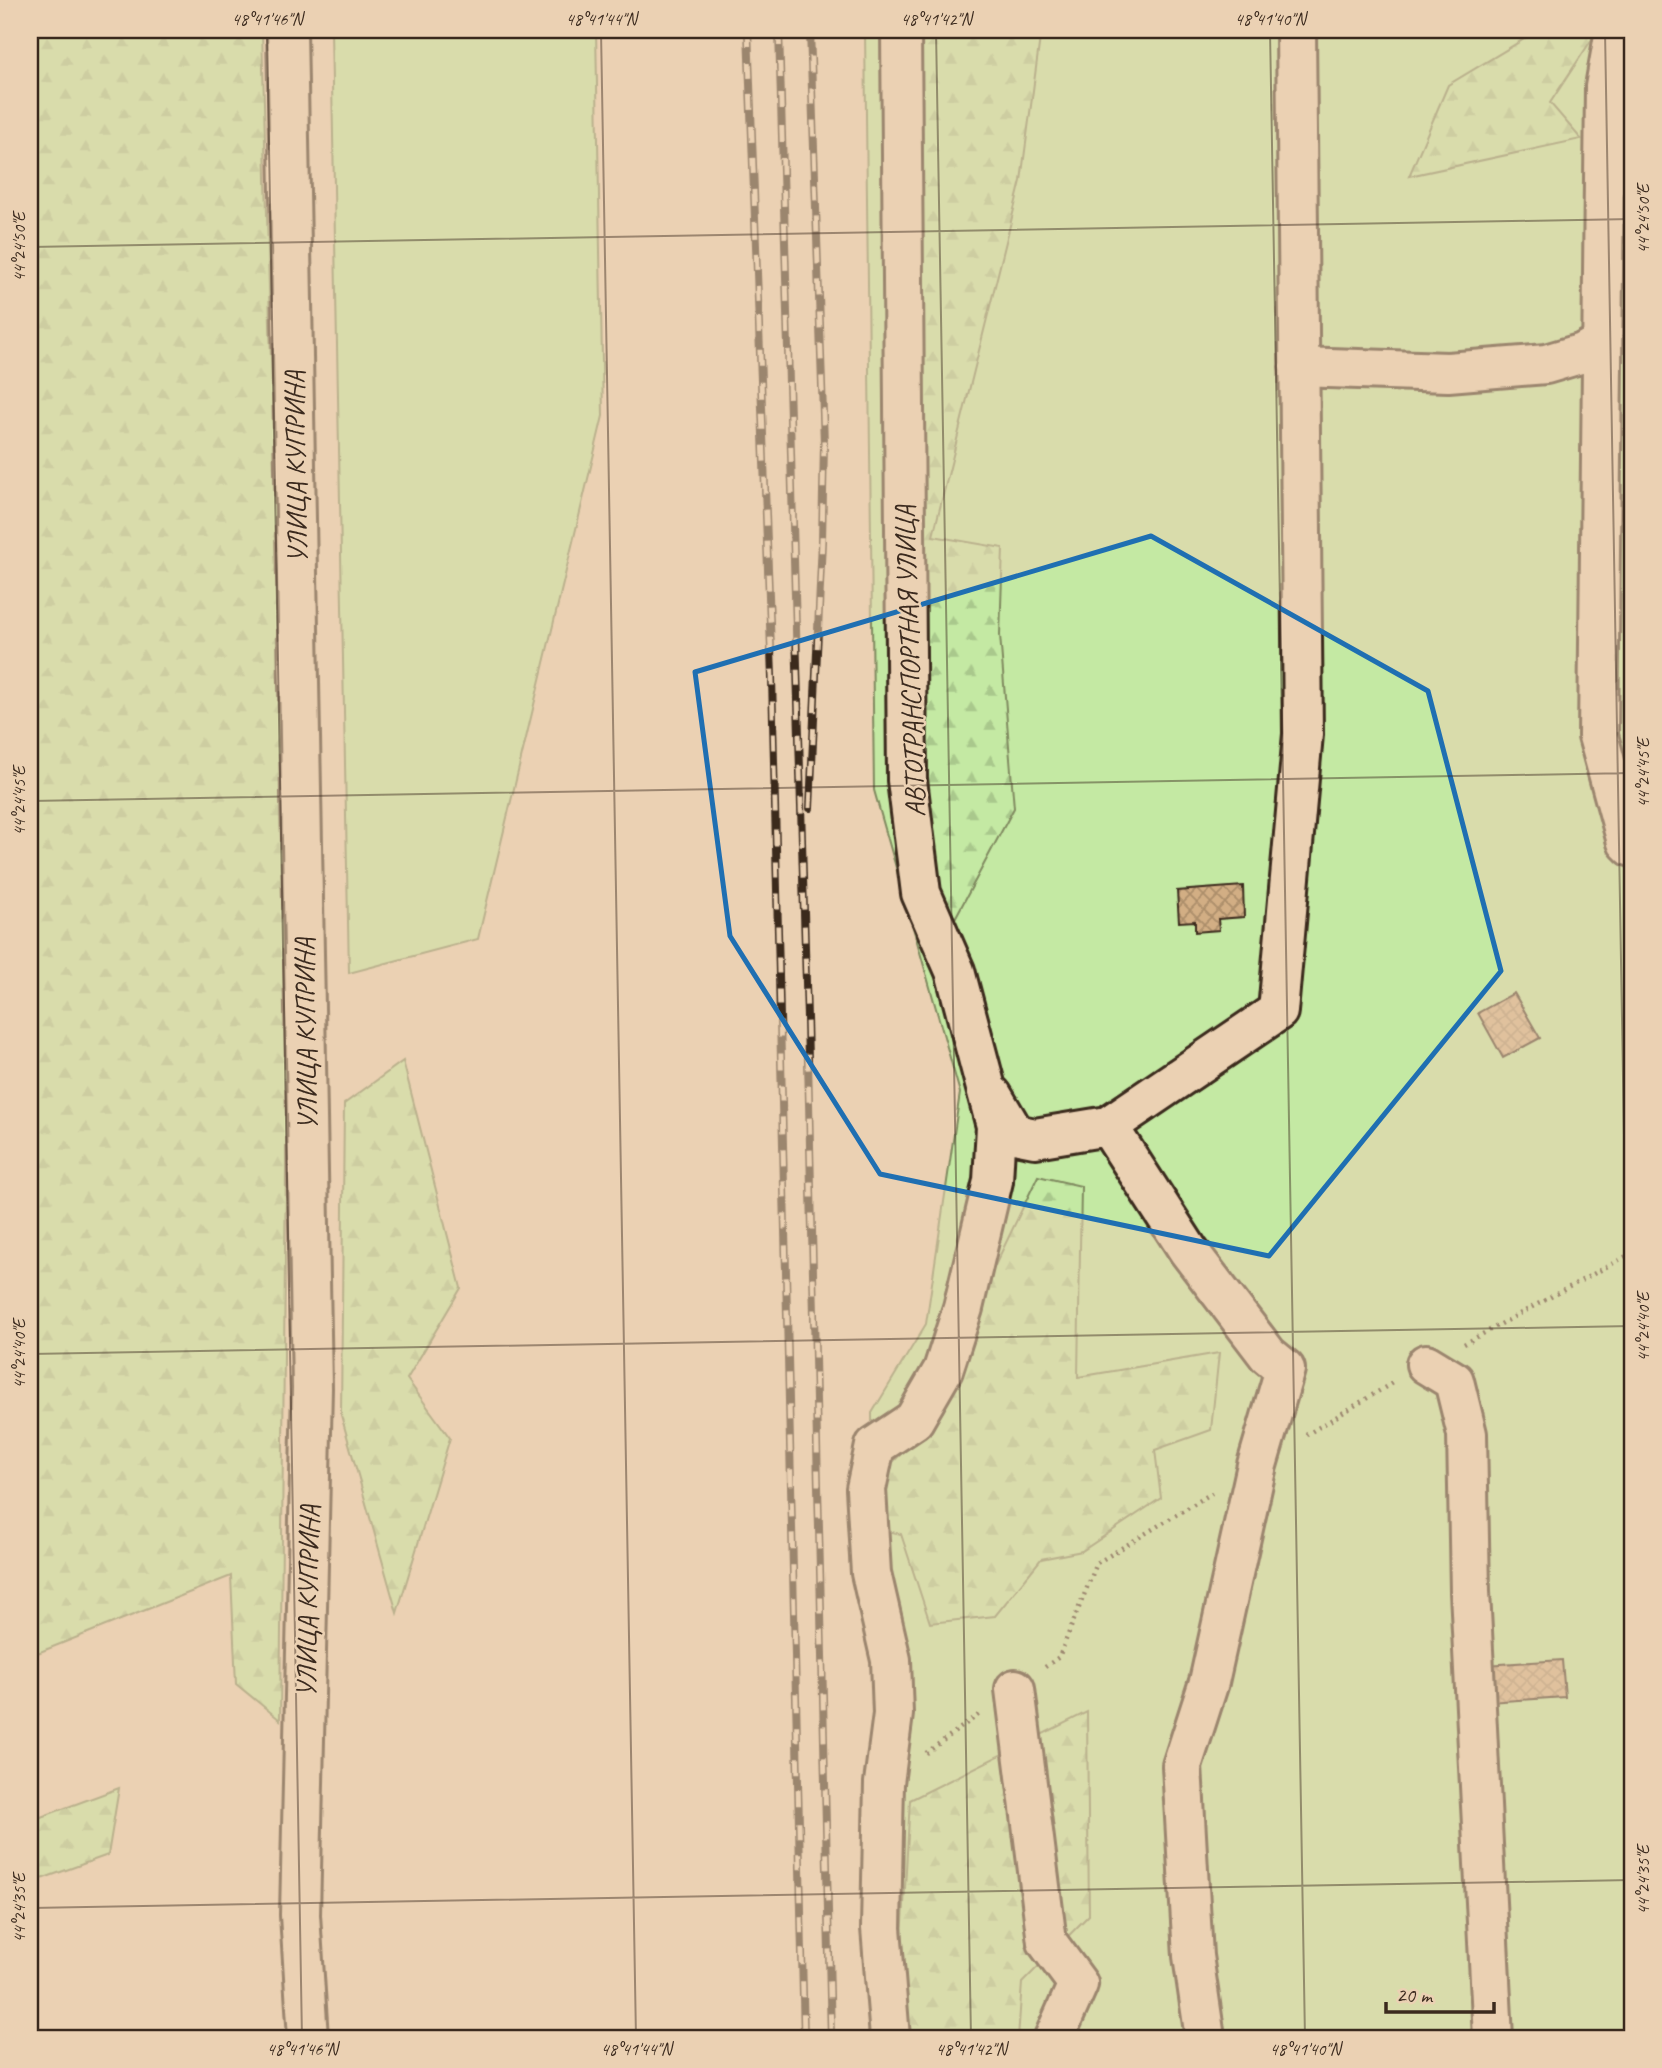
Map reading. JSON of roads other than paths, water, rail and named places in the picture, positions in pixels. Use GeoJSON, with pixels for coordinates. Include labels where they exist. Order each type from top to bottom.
{"type":"FeatureCollection","features":[{"type":"Feature","properties":{"kind":"street","name":"УЛИЦА КУПРИНА"},"geometry":{"type":"LineString","coordinates":[[286,30],[312,1388],[300,1916],[308,2038]]}},
{"type":"Feature","properties":{"kind":"street","name":"АВТОТРАНСПОРТНАЯ УЛИЦА"},"geometry":{"type":"LineString","coordinates":[[890,2038],[881,1928],[884,1783],[893,1714],[891,1660],[870,1573],[866,1489],[875,1446],[914,1420],[943,1370],[963,1308],[993,1181],[996,1126],[955,971],[921,893],[907,780],[901,30]]}},
{"type":"Feature","properties":{"kind":"street"},"geometry":{"type":"LineString","coordinates":[[985,1083],[1015,1134],[1035,1138],[1108,1126],[1278,1011],[1303,734],[1296,30]]}},
{"type":"Feature","properties":{"kind":"street"},"geometry":{"type":"LineString","coordinates":[[1615,30],[1605,87],[1598,736],[1627,842],[1632,846]]}},
{"type":"Feature","properties":{"kind":"street"},"geometry":{"type":"LineString","coordinates":[[1299,367],[1448,372],[1534,365],[1583,353],[1602,342]]}},
{"type":"Feature","properties":{"kind":"street"},"geometry":{"type":"LineString","coordinates":[[1108,1126],[1188,1250],[1268,1355],[1285,1369],[1257,1465],[1209,1682],[1182,1766],[1193,1956],[1205,2038]]}},
{"type":"Feature","properties":{"kind":"street"},"geometry":{"type":"LineString","coordinates":[[1426,1364],[1454,1381],[1467,1434],[1470,1592],[1493,2038]]}},
{"type":"Feature","properties":{"kind":"street"},"geometry":{"type":"LineString","coordinates":[[1015,1689],[1047,1942],[1078,1984],[1054,2038]]}},
{"type":"Feature","properties":{"kind":"railway"},"geometry":{"type":"LineString","coordinates":[[748,30],[772,677],[804,2038]]}},
{"type":"Feature","properties":{"kind":"railway"},"geometry":{"type":"LineString","coordinates":[[779,30],[807,1018],[831,2038]]}},
{"type":"Feature","properties":{"kind":"railway"},"geometry":{"type":"LineString","coordinates":[[810,30],[824,444],[810,808]]}}]}
